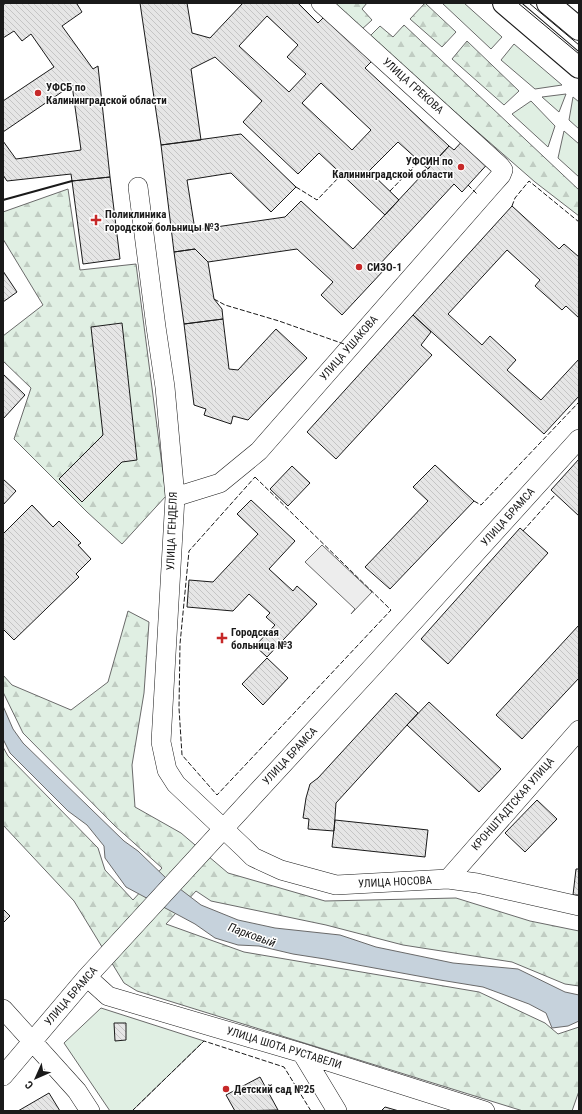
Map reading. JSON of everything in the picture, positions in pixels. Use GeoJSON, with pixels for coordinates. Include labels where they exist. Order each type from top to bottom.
{"type":"FeatureCollection","features":[{"type":"Feature","properties":{"kind":"main road"},"geometry":{"type":"LineString","coordinates":[[504,3],[579,67]]}},
{"type":"Feature","properties":{"kind":"main road"},"geometry":{"type":"LineString","coordinates":[[548,3],[579,29]]}},
{"type":"Feature","properties":{"kind":"street","name":"УЛИЦА ГРЕКОВА"},"geometry":{"type":"LineString","coordinates":[[321,3],[503,170]]}},
{"type":"Feature","properties":{"kind":"street","name":"УЛИЦА УШАКОВА"},"geometry":{"type":"LineString","coordinates":[[175,497],[220,483],[259,452],[493,184],[503,170]]}},
{"type":"Feature","properties":{"kind":"street","name":"УЛИЦА ГЕНДЕЛЯ"},"geometry":{"type":"LineString","coordinates":[[138,187],[165,387],[175,497],[161,742],[167,770],[176,784],[223,829]]}},
{"type":"Feature","properties":{"kind":"street","name":"УЛИЦА БРАМСА"},"geometry":{"type":"LineString","coordinates":[[3,1076],[109,952],[579,439]]}},
{"type":"Feature","properties":{"kind":"street","name":"КРОНШТАДТСКАЯ УЛИЦА"},"geometry":{"type":"LineString","coordinates":[[448,879],[579,730]]}},
{"type":"Feature","properties":{"kind":"street","name":"УЛИЦА НОСОВА"},"geometry":{"type":"LineString","coordinates":[[223,829],[253,857],[281,870],[336,885],[448,879],[477,883],[579,906]]}},
{"type":"Feature","properties":{"kind":"street","name":"УЛИЦА ШОТА РУСТАВЕЛИ"},"geometry":{"type":"LineString","coordinates":[[87,977],[108,996],[302,1052],[486,1111]]}},
{"type":"Feature","properties":{"kind":"street"},"geometry":{"type":"LineString","coordinates":[[3,1009],[77,1091],[90,1111]]}},
{"type":"Feature","properties":{"kind":"street"},"geometry":{"type":"LineString","coordinates":[[302,1052],[337,1111]]}},
{"type":"Feature","properties":{"kind":"green space"},"geometry":{"type":"Polygon","coordinates":[[[334,3],[367,3],[362,9],[372,20],[361,30],[334,3]]]}},
{"type":"Feature","properties":{"kind":"green space"},"geometry":{"type":"Polygon","coordinates":[[[425,3],[456,32],[442,47],[410,19],[425,3]]]}},
{"type":"Feature","properties":{"kind":"green space"},"geometry":{"type":"Polygon","coordinates":[[[442,3],[464,3],[502,37],[491,49],[442,3]]]}},
{"type":"Feature","properties":{"kind":"green space"},"geometry":{"type":"Polygon","coordinates":[[[404,25],[579,190],[579,216],[535,182],[369,37],[380,26],[393,37],[404,25]]]}},
{"type":"Feature","properties":{"kind":"green space"},"geometry":{"type":"Polygon","coordinates":[[[467,41],[519,91],[504,105],[452,59],[467,41]]]}},
{"type":"Feature","properties":{"kind":"green space"},"geometry":{"type":"Polygon","coordinates":[[[514,44],[562,85],[535,89],[501,60],[514,44]]]}},
{"type":"Feature","properties":{"kind":"green space"},"geometry":{"type":"Polygon","coordinates":[[[566,94],[559,112],[542,97],[566,94]]]}},
{"type":"Feature","properties":{"kind":"green space"},"geometry":{"type":"Polygon","coordinates":[[[573,97],[579,102],[579,129],[569,120],[573,97]]]}},
{"type":"Feature","properties":{"kind":"green space"},"geometry":{"type":"Polygon","coordinates":[[[531,101],[555,126],[548,147],[512,114],[531,101]]]}},
{"type":"Feature","properties":{"kind":"green space"},"geometry":{"type":"Polygon","coordinates":[[[564,131],[579,144],[579,177],[558,158],[564,131]]]}},
{"type":"Feature","properties":{"kind":"green space"},"geometry":{"type":"Polygon","coordinates":[[[68,189],[80,270],[136,264],[166,496],[122,544],[87,512],[14,439],[31,388],[3,361],[3,336],[43,305],[3,239],[3,212],[68,189]]]}},
{"type":"Feature","properties":{"kind":"green space"},"geometry":{"type":"Polygon","coordinates":[[[128,611],[149,622],[144,693],[132,765],[135,807],[181,833],[228,873],[325,901],[456,898],[530,921],[579,931],[579,986],[565,984],[512,962],[403,945],[326,925],[211,901],[196,891],[166,924],[244,952],[479,992],[545,1023],[558,1034],[579,1027],[579,1091],[572,1111],[523,1111],[137,991],[124,983],[74,901],[3,825],[3,747],[8,756],[98,848],[105,870],[133,900],[162,868],[115,826],[23,733],[3,692],[3,675],[12,685],[71,710],[108,682],[128,611]]]}},
{"type":"Feature","properties":{"kind":"green space"},"geometry":{"type":"Polygon","coordinates":[[[101,1008],[204,1041],[132,1111],[110,1111],[64,1043],[101,1008]]]}},
{"type":"Feature","properties":{"kind":"shaded area"},"geometry":{"type":"Polygon","coordinates":[[[322,545],[372,592],[351,614],[355,609],[305,562],[322,545]]]}},
{"type":"Feature","properties":{"kind":"water","name":"Парковый"},"geometry":{"type":"Polygon","coordinates":[[[3,706],[13,729],[23,743],[124,841],[138,851],[167,879],[201,905],[238,920],[275,928],[340,935],[376,947],[453,963],[518,969],[565,992],[579,995],[579,1021],[568,1026],[552,1028],[546,1013],[529,1004],[483,987],[293,954],[259,946],[238,945],[215,938],[195,924],[126,887],[105,858],[104,846],[87,825],[68,811],[10,753],[3,739],[3,706]]]}},
{"type":"Feature","properties":{"kind":"building","name":"УФСБ по Калининградской области"},"geometry":{"type":"Polygon","coordinates":[[[6,3],[78,3],[77,4],[82,12],[62,26],[93,69],[98,66],[110,177],[72,181],[71,174],[7,181],[3,175],[3,141],[16,159],[81,150],[72,85],[3,132],[3,101],[54,67],[31,34],[22,41],[14,31],[3,38],[3,5],[6,3]]]}},
{"type":"Feature","properties":{"kind":"building"},"geometry":{"type":"Polygon","coordinates":[[[140,3],[187,3],[192,33],[210,38],[243,3],[298,3],[318,23],[326,15],[374,59],[365,68],[449,146],[428,169],[398,142],[369,171],[399,200],[385,215],[319,153],[298,174],[243,122],[262,101],[215,57],[191,69],[201,140],[161,145],[140,3]],[[267,16],[239,46],[289,92],[306,74],[287,57],[298,45],[267,16]],[[321,83],[302,103],[352,150],[371,130],[321,83]]]}},
{"type":"Feature","properties":{"kind":"building"},"geometry":{"type":"Polygon","coordinates":[[[241,134],[296,187],[271,212],[231,173],[187,180],[195,230],[285,217],[301,201],[353,249],[449,146],[454,150],[467,136],[492,159],[462,192],[454,184],[379,265],[384,270],[342,315],[321,295],[333,282],[297,249],[208,262],[195,249],[174,252],[161,145],[241,134]]]}},
{"type":"Feature","properties":{"kind":"building","name":"Поликлиника городской больницы №3"},"geometry":{"type":"Polygon","coordinates":[[[110,177],[120,259],[83,264],[72,181],[110,177]]]}},
{"type":"Feature","properties":{"kind":"building"},"geometry":{"type":"Polygon","coordinates":[[[512,206],[559,249],[564,244],[579,257],[579,318],[566,306],[562,310],[535,286],[540,280],[507,250],[448,314],[482,345],[490,336],[516,360],[507,370],[541,400],[579,359],[579,396],[544,434],[413,315],[512,206]]]}},
{"type":"Feature","properties":{"kind":"building"},"geometry":{"type":"Polygon","coordinates":[[[195,249],[208,262],[214,299],[222,309],[223,319],[184,324],[174,252],[195,249]]]}},
{"type":"Feature","properties":{"kind":"building"},"geometry":{"type":"Polygon","coordinates":[[[3,271],[17,292],[3,302],[3,271]]]}},
{"type":"Feature","properties":{"kind":"building"},"geometry":{"type":"Polygon","coordinates":[[[413,315],[431,332],[421,345],[432,355],[336,459],[307,432],[413,315]]]}},
{"type":"Feature","properties":{"kind":"building"},"geometry":{"type":"Polygon","coordinates":[[[223,319],[229,369],[238,370],[276,329],[307,358],[248,420],[233,416],[231,424],[204,415],[206,409],[194,405],[184,324],[223,319]]]}},
{"type":"Feature","properties":{"kind":"building"},"geometry":{"type":"Polygon","coordinates":[[[122,323],[137,460],[122,462],[82,502],[59,479],[103,435],[91,327],[122,323]]]}},
{"type":"Feature","properties":{"kind":"building"},"geometry":{"type":"Polygon","coordinates":[[[3,374],[25,395],[3,419],[3,374]]]}},
{"type":"Feature","properties":{"kind":"building"},"geometry":{"type":"Polygon","coordinates":[[[579,459],[579,516],[551,490],[579,459]]]}},
{"type":"Feature","properties":{"kind":"building"},"geometry":{"type":"Polygon","coordinates":[[[435,465],[474,501],[390,589],[365,567],[428,501],[413,487],[435,465]]]}},
{"type":"Feature","properties":{"kind":"building"},"geometry":{"type":"Polygon","coordinates":[[[292,466],[310,483],[288,506],[270,489],[292,466]]]}},
{"type":"Feature","properties":{"kind":"building"},"geometry":{"type":"Polygon","coordinates":[[[3,479],[16,491],[3,505],[3,479]]]}},
{"type":"Feature","properties":{"kind":"building"},"geometry":{"type":"Polygon","coordinates":[[[251,500],[295,541],[269,569],[293,591],[297,586],[317,604],[267,657],[255,646],[275,625],[266,617],[270,613],[249,594],[233,611],[187,607],[189,580],[213,582],[258,534],[237,514],[251,500]]]}},
{"type":"Feature","properties":{"kind":"building"},"geometry":{"type":"Polygon","coordinates":[[[32,505],[53,527],[59,521],[81,543],[78,545],[91,559],[76,574],[79,577],[14,640],[3,629],[3,534],[32,505]]]}},
{"type":"Feature","properties":{"kind":"building"},"geometry":{"type":"Polygon","coordinates":[[[520,528],[548,553],[448,664],[421,639],[520,528]]]}},
{"type":"Feature","properties":{"kind":"building"},"geometry":{"type":"Polygon","coordinates":[[[579,625],[579,678],[522,739],[496,715],[579,625]]]}},
{"type":"Feature","properties":{"kind":"building"},"geometry":{"type":"Polygon","coordinates":[[[267,658],[288,678],[263,705],[242,684],[267,658]]]}},
{"type":"Feature","properties":{"kind":"building"},"geometry":{"type":"Polygon","coordinates":[[[396,693],[418,713],[336,803],[334,831],[308,829],[309,819],[303,818],[310,784],[318,778],[396,693]]]}},
{"type":"Feature","properties":{"kind":"building"},"geometry":{"type":"Polygon","coordinates":[[[429,702],[501,769],[479,792],[407,725],[429,702]]]}},
{"type":"Feature","properties":{"kind":"building"},"geometry":{"type":"Polygon","coordinates":[[[537,800],[557,819],[525,852],[505,833],[537,800]]]}},
{"type":"Feature","properties":{"kind":"building"},"geometry":{"type":"Polygon","coordinates":[[[335,820],[428,830],[425,857],[332,847],[335,820]]]}},
{"type":"Feature","properties":{"kind":"building"},"geometry":{"type":"Polygon","coordinates":[[[576,869],[579,869],[579,895],[573,895],[576,869]]]}},
{"type":"Feature","properties":{"kind":"building"},"geometry":{"type":"Polygon","coordinates":[[[3,909],[10,916],[3,923],[3,909]]]}},
{"type":"Feature","properties":{"kind":"building"},"geometry":{"type":"Polygon","coordinates":[[[114,1023],[126,1023],[126,1040],[115,1041],[114,1023]]]}},
{"type":"Feature","properties":{"kind":"building"},"geometry":{"type":"Polygon","coordinates":[[[260,1077],[278,1110],[235,1111],[226,1095],[260,1077]]]}},
{"type":"Feature","properties":{"kind":"building"},"geometry":{"type":"Polygon","coordinates":[[[49,1093],[60,1111],[18,1111],[49,1093]]]}},
{"type":"Feature","properties":{"kind":"building"},"geometry":{"type":"Polygon","coordinates":[[[385,1107],[399,1111],[381,1111],[385,1107]]]}},
{"type":"Feature","properties":{"kind":"tram line"},"geometry":{"type":"LineString","coordinates":[[518,3],[579,54]]}},
{"type":"Feature","properties":{"kind":"tram line"},"geometry":{"type":"LineString","coordinates":[[529,3],[579,45]]}},
{"type":"Feature","properties":{"kind":"fence"},"geometry":{"type":"LineString","coordinates":[[390,191],[419,161]]}},
{"type":"Feature","properties":{"kind":"fence"},"geometry":{"type":"LineString","coordinates":[[296,187],[317,200],[342,174]]}},
{"type":"Feature","properties":{"kind":"fence"},"geometry":{"type":"LineString","coordinates":[[512,206],[515,198],[529,181],[579,222]]}},
{"type":"Feature","properties":{"kind":"fence"},"geometry":{"type":"LineString","coordinates":[[468,185],[477,194]]}},
{"type":"Feature","properties":{"kind":"fence"},"geometry":{"type":"LineString","coordinates":[[214,299],[225,305],[279,321],[344,344]]}},
{"type":"Feature","properties":{"kind":"fence"},"geometry":{"type":"LineString","coordinates":[[474,501],[481,505],[579,402]]}},
{"type":"Feature","properties":{"kind":"fence"},"geometry":{"type":"LineString","coordinates":[[255,477],[391,610],[217,795],[182,755],[179,708],[180,644],[189,551],[255,477]]}},
{"type":"Feature","properties":{"kind":"fence"},"geometry":{"type":"LineString","coordinates":[[523,531],[555,495]]}},
{"type":"Feature","properties":{"kind":"fence"},"geometry":{"type":"LineString","coordinates":[[132,1111],[204,1041],[284,1067],[311,1111]]}},
{"type":"Feature","properties":{"kind":"wall"},"geometry":{"type":"LineString","coordinates":[[3,200],[72,181]]}},
{"type":"Feature","properties":{"kind":"place","name":"УФСБ по Калининградской области"},"geometry":{"type":"Point","coordinates":[38,93]}},
{"type":"Feature","properties":{"kind":"place","name":"УФСИН по Калининградской области"},"geometry":{"type":"Point","coordinates":[461,167]}},
{"type":"Feature","properties":{"kind":"place","name":"Поликлиника городской больницы №3"},"geometry":{"type":"Point","coordinates":[96,220]}},
{"type":"Feature","properties":{"kind":"place","name":"СИЗО-1"},"geometry":{"type":"Point","coordinates":[359,267]}},
{"type":"Feature","properties":{"kind":"place","name":"Городская больница №3"},"geometry":{"type":"Point","coordinates":[222,638]}},
{"type":"Feature","properties":{"kind":"place","name":"Детский сад №25"},"geometry":{"type":"Point","coordinates":[226,1089]}}]}
